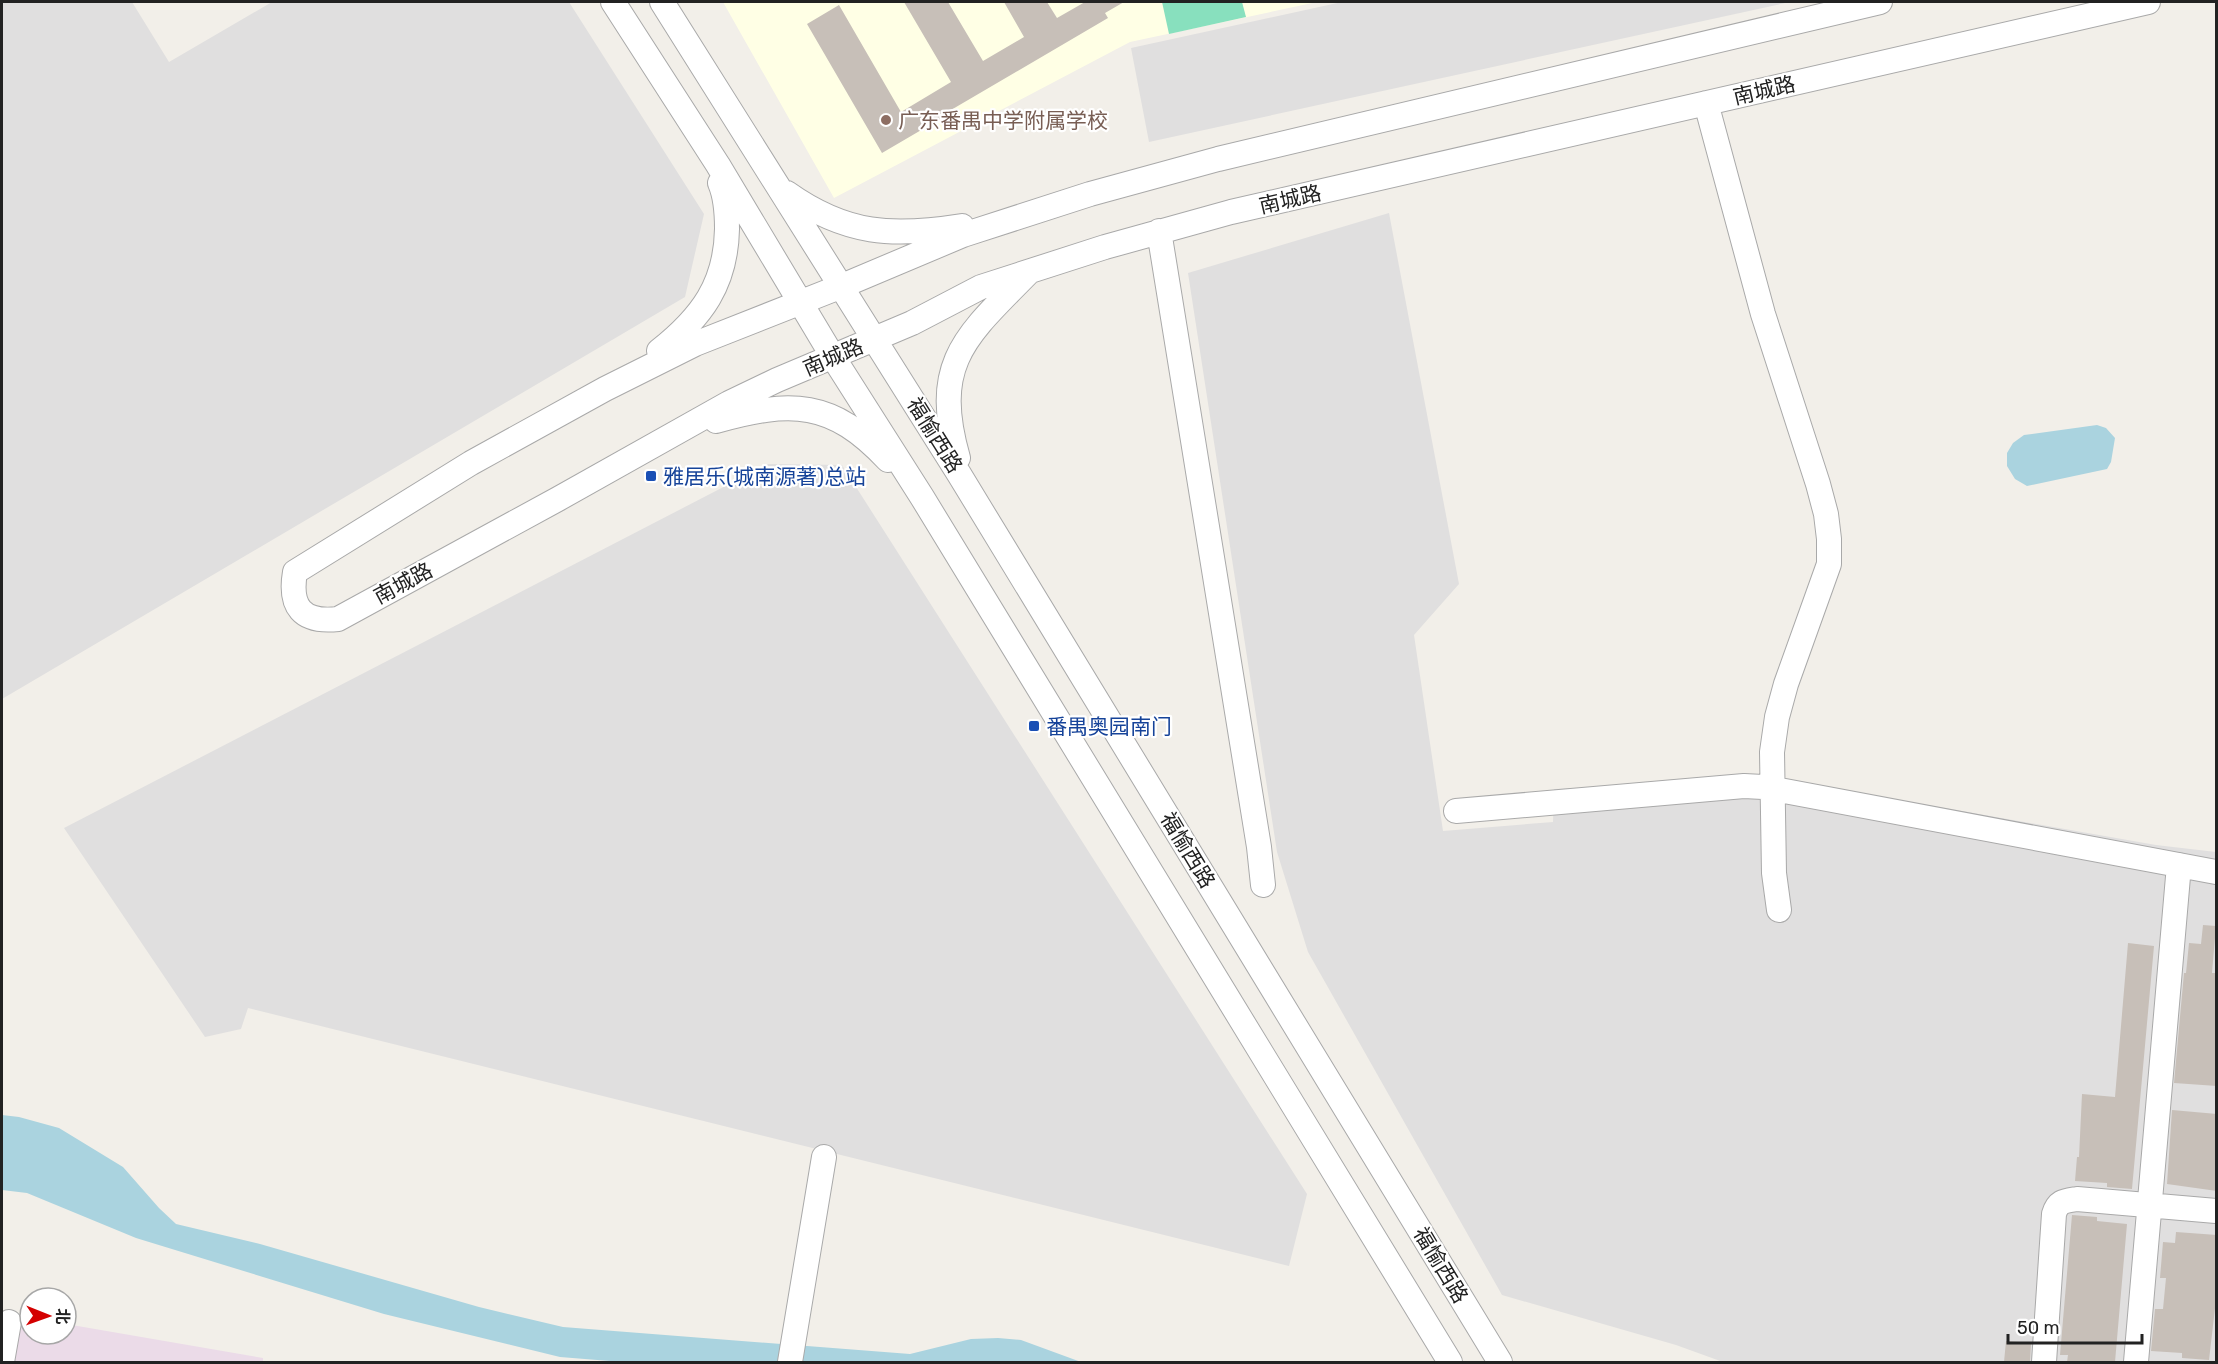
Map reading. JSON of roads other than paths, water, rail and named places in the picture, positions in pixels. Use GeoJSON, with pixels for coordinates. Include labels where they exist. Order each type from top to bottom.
{"type":"FeatureCollection","features":[{"type":"Feature","properties":{"kind":"street"},"geometry":{"type":"LineString","coordinates":[[613,2],[698,134],[724,192],[727,214],[723,268],[711,297],[696,318],[676,338],[619,382]]}},
{"type":"Feature","properties":{"kind":"street"},"geometry":{"type":"LineString","coordinates":[[662,2],[780,188],[825,216],[868,230],[924,232],[1011,219]]}},
{"type":"Feature","properties":{"kind":"street","name":"南城路"},"geometry":{"type":"LineString","coordinates":[[1880,2],[1218,159],[1090,194],[963,235],[695,344],[619,382],[471,463],[295,572],[293,586],[295,601],[309,618],[322,621],[338,619],[767,385],[875,339],[981,287],[1030,270],[1158,231],[1296,197],[2148,2]]}},
{"type":"Feature","properties":{"kind":"street"},"geometry":{"type":"LineString","coordinates":[[1706,103],[1763,314],[1818,484],[1826,514],[1829,539],[1829,564],[1795,657],[1778,717],[1772,752],[1774,873],[1779,910]]}},
{"type":"Feature","properties":{"kind":"street","name":"福愉西路"},"geometry":{"type":"LineString","coordinates":[[698,134],[1450,1362]]}},
{"type":"Feature","properties":{"kind":"street","name":"福愉西路"},"geometry":{"type":"LineString","coordinates":[[780,188],[987,520],[1500,1362]]}},
{"type":"Feature","properties":{"kind":"street"},"geometry":{"type":"LineString","coordinates":[[1158,231],[1259,847],[1263,885]]}},
{"type":"Feature","properties":{"kind":"street"},"geometry":{"type":"LineString","coordinates":[[987,520],[961,468],[950,429],[948,401],[950,380],[956,360],[966,341],[985,317],[1030,270]]}},
{"type":"Feature","properties":{"kind":"street"},"geometry":{"type":"LineString","coordinates":[[676,433],[763,410],[790,407],[818,411],[841,420],[864,437],[922,497]]}},
{"type":"Feature","properties":{"kind":"street"},"geometry":{"type":"LineString","coordinates":[[1456,811],[1744,786],[1771,788],[2217,872]]}},
{"type":"Feature","properties":{"kind":"street"},"geometry":{"type":"LineString","coordinates":[[2136,1362],[2179,865]]}},
{"type":"Feature","properties":{"kind":"street"},"geometry":{"type":"LineString","coordinates":[[790,1362],[824,1157]]}},
{"type":"Feature","properties":{"kind":"street"},"geometry":{"type":"LineString","coordinates":[[2044,1362],[2054,1214],[2062,1201],[2077,1199],[2217,1211]]}},
{"type":"Feature","properties":{"kind":"street"},"geometry":{"type":"LineString","coordinates":[[2,1362],[9,1322]]}},
{"type":"Feature","properties":{"kind":"water"},"geometry":{"type":"Polygon","coordinates":[[[2097,425],[2106,428],[2115,438],[2111,462],[2107,469],[2027,486],[2015,479],[2007,466],[2007,453],[2013,443],[2024,435],[2097,425]]]}},
{"type":"Feature","properties":{"kind":"water"},"geometry":{"type":"Polygon","coordinates":[[[2,1115],[19,1117],[59,1128],[123,1167],[176,1224],[260,1244],[479,1307],[563,1327],[910,1354],[971,1339],[998,1338],[1021,1340],[1081,1362],[622,1362],[560,1357],[384,1314],[136,1238],[27,1193],[2,1190],[2,1115]]]}},
{"type":"Feature","properties":{"kind":"place","name":"广东番禺中学附属学校"},"geometry":{"type":"Point","coordinates":[886,120]}},
{"type":"Feature","properties":{"kind":"place","name":"雅居乐(城南源著)总站"},"geometry":{"type":"Point","coordinates":[651,476]}},
{"type":"Feature","properties":{"kind":"place","name":"番禺奥园南门"},"geometry":{"type":"Point","coordinates":[1034,726]}}]}
